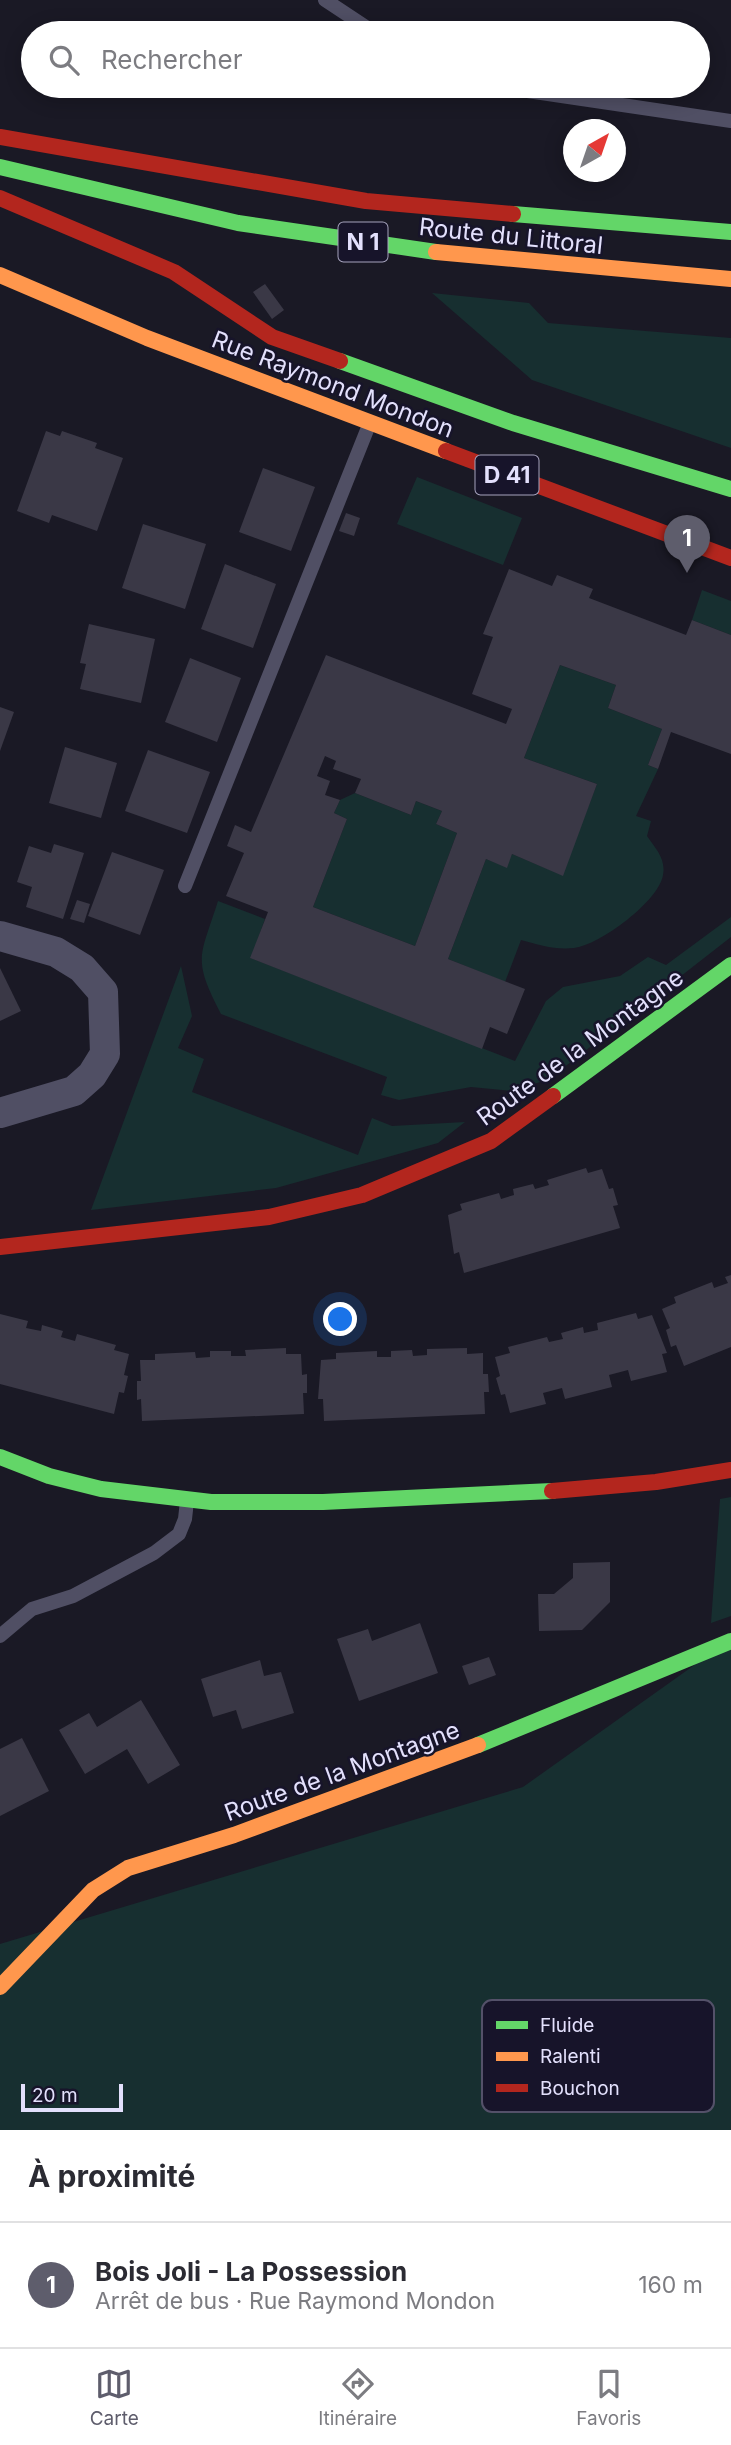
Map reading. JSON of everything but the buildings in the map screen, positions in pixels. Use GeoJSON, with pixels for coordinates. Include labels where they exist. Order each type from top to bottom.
{"type":"FeatureCollection","features":[{"type":"Feature","properties":{"kind":"main road","name":"Route du Littoral"},"geometry":{"type":"LineString","coordinates":[[0,137],[366,201],[731,232]]}},
{"type":"Feature","properties":{"kind":"main road","name":"Route du Littoral"},"geometry":{"type":"LineString","coordinates":[[0,167],[238,223],[448,254],[731,279]]}},
{"type":"Feature","properties":{"kind":"main road"},"geometry":{"type":"LineString","coordinates":[[0,198],[174,272],[201,287],[272,337],[513,423],[731,489]]}},
{"type":"Feature","properties":{"kind":"main road","name":"Rue Raymond Mondon"},"geometry":{"type":"LineString","coordinates":[[0,275],[147,338],[731,558]]}},
{"type":"Feature","properties":{"kind":"main road","name":"Route de la Montagne"},"geometry":{"type":"LineString","coordinates":[[0,1247],[269,1217],[362,1195],[420,1173],[491,1141],[731,965]]}},
{"type":"Feature","properties":{"kind":"main road"},"geometry":{"type":"LineString","coordinates":[[0,1457],[22,1468],[105,1490],[187,1500],[311,1502],[548,1492],[731,1470]]}},
{"type":"Feature","properties":{"kind":"main road","name":"Route de la Montagne"},"geometry":{"type":"LineString","coordinates":[[0,1987],[34,1948],[93,1890],[128,1868],[234,1835],[422,1768],[731,1641]]}},
{"type":"Feature","properties":{"kind":"street"},"geometry":{"type":"LineString","coordinates":[[0,936],[56,953],[82,968],[103,992],[105,1054],[92,1075],[74,1091],[0,1112]]}},
{"type":"Feature","properties":{"kind":"lane"},"geometry":{"type":"LineString","coordinates":[[325,0],[357,21]]}},
{"type":"Feature","properties":{"kind":"lane"},"geometry":{"type":"LineString","coordinates":[[575,98],[731,121]]}},
{"type":"Feature","properties":{"kind":"lane"},"geometry":{"type":"LineString","coordinates":[[185,886],[370,424]]}},
{"type":"Feature","properties":{"kind":"lane"},"geometry":{"type":"LineString","coordinates":[[0,1636],[32,1609],[73,1596],[154,1553],[179,1534],[185,1519],[187,1500]]}},
{"type":"Feature","properties":{"kind":"green space"},"geometry":{"type":"Polygon","coordinates":[[[432,293],[529,303],[548,323],[731,338],[731,448],[532,380],[432,293]]]}},
{"type":"Feature","properties":{"kind":"green space"},"geometry":{"type":"Polygon","coordinates":[[[417,477],[522,518],[503,565],[397,524],[417,477]]]}},
{"type":"Feature","properties":{"kind":"green space"},"geometry":{"type":"Polygon","coordinates":[[[702,590],[731,601],[731,635],[692,620],[702,590]]]}},
{"type":"Feature","properties":{"kind":"green space"},"geometry":{"type":"Polygon","coordinates":[[[560,665],[616,685],[608,708],[662,729],[648,765],[658,769],[636,816],[651,821],[647,836],[662,859],[663,875],[651,897],[640,909],[613,930],[585,945],[574,948],[547,947],[521,940],[505,982],[448,959],[486,859],[506,867],[512,854],[562,875],[597,784],[524,758],[560,665]]]}},
{"type":"Feature","properties":{"kind":"green space"},"geometry":{"type":"Polygon","coordinates":[[[355,793],[411,815],[416,801],[442,811],[436,824],[457,833],[415,946],[313,907],[347,819],[334,813],[340,800],[355,793]]]}},
{"type":"Feature","properties":{"kind":"green space"},"geometry":{"type":"Polygon","coordinates":[[[218,901],[265,919],[251,958],[515,1061],[546,1001],[563,987],[620,976],[648,957],[666,965],[731,917],[731,937],[549,1079],[513,1091],[471,1087],[399,1100],[381,1095],[387,1077],[221,1014],[206,981],[202,958],[218,901]]]}},
{"type":"Feature","properties":{"kind":"green space"},"geometry":{"type":"Polygon","coordinates":[[[181,966],[192,1016],[178,1048],[204,1059],[192,1092],[358,1155],[372,1118],[392,1126],[465,1122],[438,1143],[276,1188],[91,1210],[181,966]]]}},
{"type":"Feature","properties":{"kind":"green space"},"geometry":{"type":"Polygon","coordinates":[[[731,1497],[731,1616],[711,1623],[720,1499],[731,1497]]]}},
{"type":"Feature","properties":{"kind":"green space"},"geometry":{"type":"Polygon","coordinates":[[[731,1639],[731,2130],[0,2130],[0,1944],[523,1787],[731,1639]]]}},
{"type":"Feature","properties":{"kind":"traffic: fast"},"geometry":{"type":"LineString","coordinates":[[0,167],[238,223],[436,252]]}},
{"type":"Feature","properties":{"kind":"traffic: fast"},"geometry":{"type":"LineString","coordinates":[[513,214],[731,232]]}},
{"type":"Feature","properties":{"kind":"traffic: fast"},"geometry":{"type":"LineString","coordinates":[[340,361],[513,423],[731,489]]}},
{"type":"Feature","properties":{"kind":"traffic: fast"},"geometry":{"type":"LineString","coordinates":[[553,1096],[731,965]]}},
{"type":"Feature","properties":{"kind":"traffic: fast"},"geometry":{"type":"LineString","coordinates":[[0,1457],[49,1476],[101,1489],[211,1502],[323,1502],[552,1491]]}},
{"type":"Feature","properties":{"kind":"traffic: fast"},"geometry":{"type":"LineString","coordinates":[[478,1745],[731,1641]]}},
{"type":"Feature","properties":{"kind":"traffic: slow"},"geometry":{"type":"LineString","coordinates":[[436,252],[731,279]]}},
{"type":"Feature","properties":{"kind":"traffic: slow"},"geometry":{"type":"LineString","coordinates":[[0,275],[147,338],[446,451]]}},
{"type":"Feature","properties":{"kind":"traffic: slow"},"geometry":{"type":"LineString","coordinates":[[0,1987],[93,1890],[128,1868],[234,1835],[478,1745]]}},
{"type":"Feature","properties":{"kind":"traffic: jam"},"geometry":{"type":"LineString","coordinates":[[0,137],[366,201],[513,214]]}},
{"type":"Feature","properties":{"kind":"traffic: jam"},"geometry":{"type":"LineString","coordinates":[[0,198],[174,272],[272,337],[340,361]]}},
{"type":"Feature","properties":{"kind":"traffic: jam"},"geometry":{"type":"LineString","coordinates":[[446,451],[731,558]]}},
{"type":"Feature","properties":{"kind":"traffic: jam"},"geometry":{"type":"LineString","coordinates":[[0,1247],[269,1217],[362,1195],[491,1141],[553,1096]]}},
{"type":"Feature","properties":{"kind":"traffic: jam"},"geometry":{"type":"LineString","coordinates":[[552,1491],[656,1482],[731,1470]]}},
{"type":"Feature","properties":{"kind":"place","name":"Bois Joli - La Possession"},"geometry":{"type":"Point","coordinates":[687,573]}}]}
